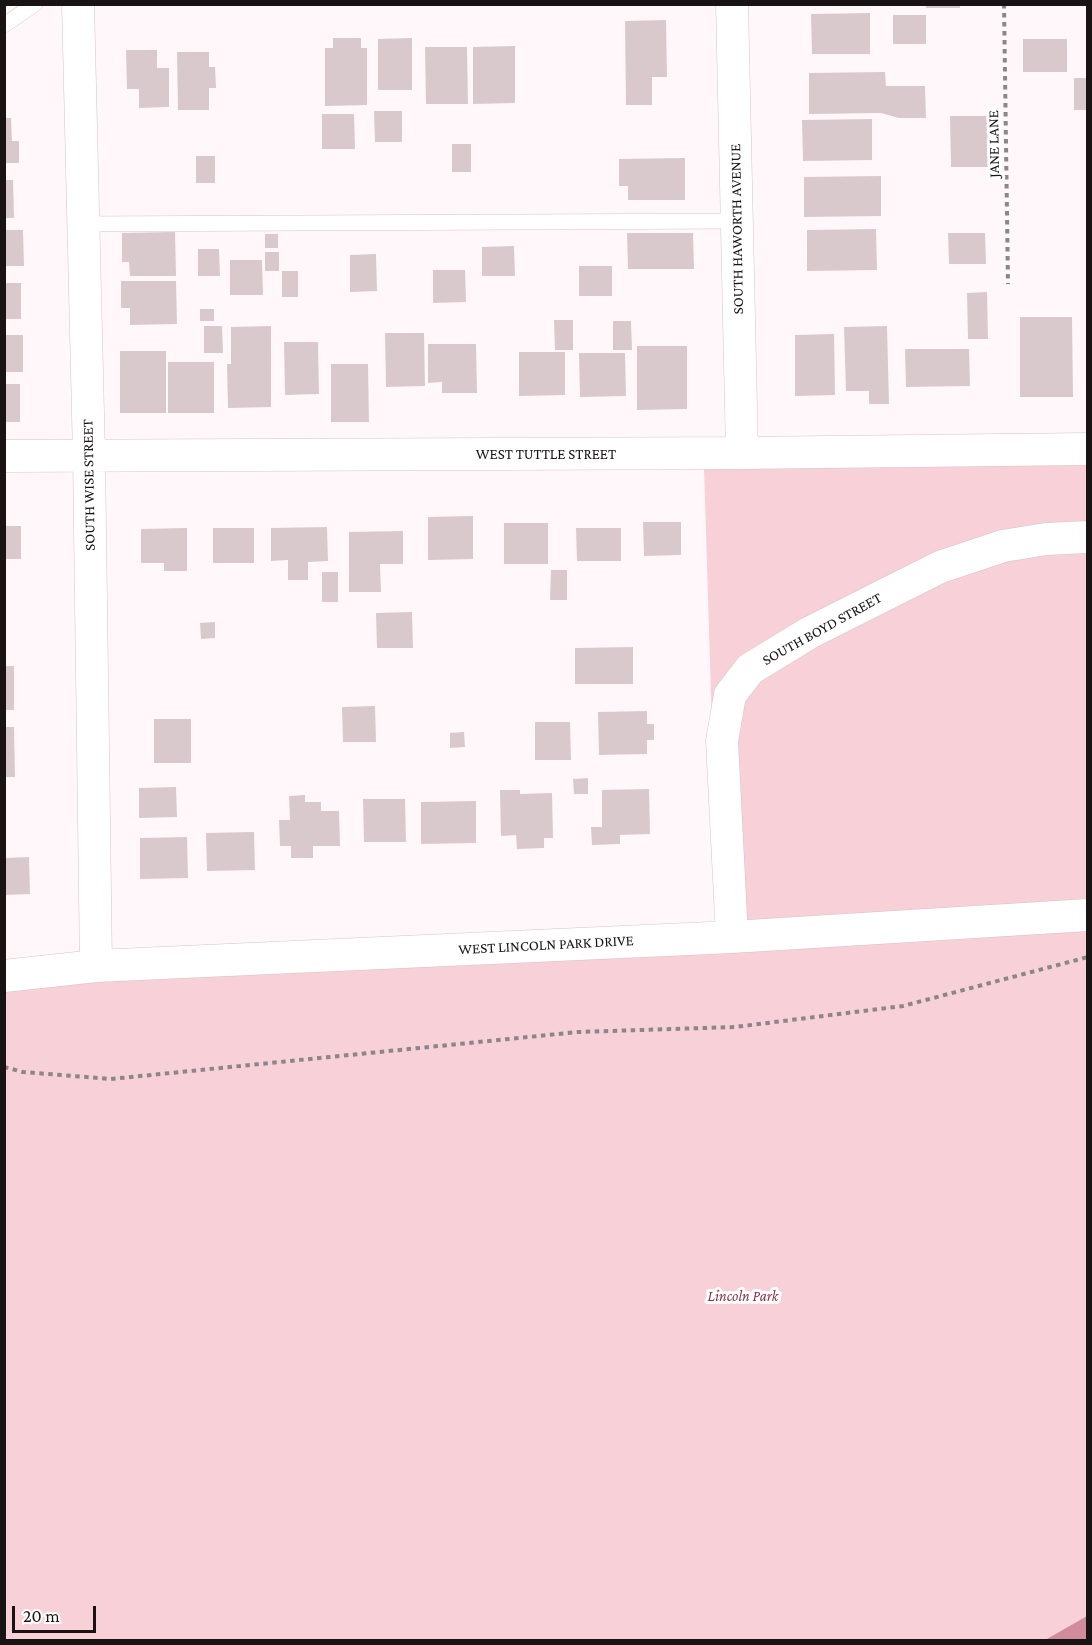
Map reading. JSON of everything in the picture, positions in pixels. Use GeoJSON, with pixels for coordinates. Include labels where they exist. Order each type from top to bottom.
{"type":"FeatureCollection","features":[{"type":"Feature","properties":{"kind":"street","name":"SOUTH WISE STREET"},"geometry":{"type":"LineString","coordinates":[[78,4],[89,456],[96,966]]}},
{"type":"Feature","properties":{"kind":"street","name":"SOUTH HAWORTH AVENUE"},"geometry":{"type":"LineString","coordinates":[[732,4],[742,453]]}},
{"type":"Feature","properties":{"kind":"street","name":"WEST TUTTLE STREET"},"geometry":{"type":"LineString","coordinates":[[4,456],[1088,449]]}},
{"type":"Feature","properties":{"kind":"street","name":"SOUTH BOYD STREET"},"geometry":{"type":"LineString","coordinates":[[732,937],[722,741],[730,695],[750,669],[809,633],[940,567],[1003,546],[1046,539],[1088,537]]}},
{"type":"Feature","properties":{"kind":"street","name":"WEST LINCOLN PARK DRIVE"},"geometry":{"type":"LineString","coordinates":[[4,976],[96,966],[732,937],[1088,915]]}},
{"type":"Feature","properties":{"kind":"lane"},"geometry":{"type":"LineString","coordinates":[[4,25],[35,4]]}},
{"type":"Feature","properties":{"kind":"lane"},"geometry":{"type":"LineString","coordinates":[[83,224],[737,221]]}},
{"type":"Feature","properties":{"kind":"path","name":"JANE LANE"},"geometry":{"type":"LineString","coordinates":[[1004,4],[1008,284]]}},
{"type":"Feature","properties":{"kind":"path"},"geometry":{"type":"LineString","coordinates":[[4,1067],[23,1072],[111,1078],[578,1032],[735,1027],[903,1006],[1088,957]]}},
{"type":"Feature","properties":{"kind":"green space","name":"Lincoln Park"},"geometry":{"type":"Polygon","coordinates":[[[1087,462],[1087,1616],[1045,1640],[5,1640],[5,988],[97,980],[719,953],[704,467],[1087,462]]]}},
{"type":"Feature","properties":{"kind":"shaded area"},"geometry":{"type":"Polygon","coordinates":[[[1087,1616],[1087,1640],[1045,1640],[1087,1616]]]}},
{"type":"Feature","properties":{"kind":"building"},"geometry":{"type":"Polygon","coordinates":[[[926,4],[960,4],[960,8],[926,8],[926,4]]]}},
{"type":"Feature","properties":{"kind":"building"},"geometry":{"type":"Polygon","coordinates":[[[870,13],[870,54],[812,54],[811,14],[870,13]]]}},
{"type":"Feature","properties":{"kind":"building"},"geometry":{"type":"Polygon","coordinates":[[[893,15],[926,15],[926,44],[893,44],[893,15]]]}},
{"type":"Feature","properties":{"kind":"building"},"geometry":{"type":"Polygon","coordinates":[[[666,20],[667,77],[652,77],[652,105],[626,105],[625,21],[666,20]]]}},
{"type":"Feature","properties":{"kind":"building"},"geometry":{"type":"Polygon","coordinates":[[[333,38],[361,38],[361,48],[367,48],[367,105],[325,106],[325,48],[333,48],[333,38]]]}},
{"type":"Feature","properties":{"kind":"building"},"geometry":{"type":"Polygon","coordinates":[[[412,38],[412,90],[378,90],[378,39],[412,38]]]}},
{"type":"Feature","properties":{"kind":"building"},"geometry":{"type":"Polygon","coordinates":[[[1023,39],[1067,39],[1067,72],[1023,72],[1023,39]]]}},
{"type":"Feature","properties":{"kind":"building"},"geometry":{"type":"Polygon","coordinates":[[[515,46],[515,103],[473,104],[473,47],[515,46]]]}},
{"type":"Feature","properties":{"kind":"building"},"geometry":{"type":"Polygon","coordinates":[[[425,47],[467,47],[468,104],[426,104],[425,47]]]}},
{"type":"Feature","properties":{"kind":"building"},"geometry":{"type":"Polygon","coordinates":[[[126,50],[157,50],[157,68],[169,68],[169,107],[139,108],[139,89],[127,89],[126,50]]]}},
{"type":"Feature","properties":{"kind":"building"},"geometry":{"type":"Polygon","coordinates":[[[177,52],[209,52],[209,67],[215,67],[216,88],[209,88],[209,110],[178,110],[177,52]]]}},
{"type":"Feature","properties":{"kind":"building"},"geometry":{"type":"Polygon","coordinates":[[[885,72],[886,86],[925,86],[926,118],[899,118],[881,113],[809,114],[809,73],[885,72]]]}},
{"type":"Feature","properties":{"kind":"building"},"geometry":{"type":"Polygon","coordinates":[[[1074,78],[1088,78],[1088,110],[1074,110],[1074,78]]]}},
{"type":"Feature","properties":{"kind":"building"},"geometry":{"type":"Polygon","coordinates":[[[374,111],[402,111],[402,142],[375,142],[374,111]]]}},
{"type":"Feature","properties":{"kind":"building"},"geometry":{"type":"Polygon","coordinates":[[[322,114],[354,114],[355,149],[322,149],[322,114]]]}},
{"type":"Feature","properties":{"kind":"building"},"geometry":{"type":"Polygon","coordinates":[[[950,116],[987,116],[988,167],[951,167],[950,116]]]}},
{"type":"Feature","properties":{"kind":"building"},"geometry":{"type":"Polygon","coordinates":[[[4,118],[11,118],[12,141],[19,141],[19,163],[4,163],[4,118]]]}},
{"type":"Feature","properties":{"kind":"building"},"geometry":{"type":"Polygon","coordinates":[[[872,119],[872,160],[803,161],[802,120],[872,119]]]}},
{"type":"Feature","properties":{"kind":"building"},"geometry":{"type":"Polygon","coordinates":[[[452,144],[471,144],[471,172],[452,172],[452,144]]]}},
{"type":"Feature","properties":{"kind":"building"},"geometry":{"type":"Polygon","coordinates":[[[196,156],[215,156],[215,183],[196,183],[196,156]]]}},
{"type":"Feature","properties":{"kind":"building"},"geometry":{"type":"Polygon","coordinates":[[[685,158],[685,200],[628,200],[628,186],[619,186],[619,159],[685,158]]]}},
{"type":"Feature","properties":{"kind":"building"},"geometry":{"type":"Polygon","coordinates":[[[881,176],[881,216],[804,217],[804,177],[881,176]]]}},
{"type":"Feature","properties":{"kind":"building"},"geometry":{"type":"Polygon","coordinates":[[[5,180],[13,180],[14,218],[5,218],[5,180]]]}},
{"type":"Feature","properties":{"kind":"building"},"geometry":{"type":"Polygon","coordinates":[[[876,229],[877,270],[807,271],[807,230],[876,229]]]}},
{"type":"Feature","properties":{"kind":"building"},"geometry":{"type":"Polygon","coordinates":[[[4,230],[23,230],[24,266],[4,266],[4,230]]]}},
{"type":"Feature","properties":{"kind":"building"},"geometry":{"type":"Polygon","coordinates":[[[175,232],[176,276],[130,276],[129,262],[122,262],[122,233],[175,232]]]}},
{"type":"Feature","properties":{"kind":"building"},"geometry":{"type":"Polygon","coordinates":[[[627,233],[693,233],[694,269],[628,269],[627,233]]]}},
{"type":"Feature","properties":{"kind":"building"},"geometry":{"type":"Polygon","coordinates":[[[948,233],[985,233],[986,264],[949,264],[948,233]]]}},
{"type":"Feature","properties":{"kind":"building"},"geometry":{"type":"Polygon","coordinates":[[[265,234],[278,234],[278,248],[265,248],[265,234]]]}},
{"type":"Feature","properties":{"kind":"building"},"geometry":{"type":"Polygon","coordinates":[[[514,246],[515,276],[482,276],[482,247],[514,246]]]}},
{"type":"Feature","properties":{"kind":"building"},"geometry":{"type":"Polygon","coordinates":[[[198,249],[219,249],[220,276],[198,276],[198,249]]]}},
{"type":"Feature","properties":{"kind":"building"},"geometry":{"type":"Polygon","coordinates":[[[265,252],[279,252],[279,271],[265,271],[265,252]]]}},
{"type":"Feature","properties":{"kind":"building"},"geometry":{"type":"Polygon","coordinates":[[[376,254],[377,291],[350,292],[350,255],[376,254]]]}},
{"type":"Feature","properties":{"kind":"building"},"geometry":{"type":"Polygon","coordinates":[[[230,260],[262,260],[263,295],[230,295],[230,260]]]}},
{"type":"Feature","properties":{"kind":"building"},"geometry":{"type":"Polygon","coordinates":[[[579,266],[612,266],[612,296],[579,296],[579,266]]]}},
{"type":"Feature","properties":{"kind":"building"},"geometry":{"type":"Polygon","coordinates":[[[433,270],[465,270],[466,302],[433,303],[433,270]]]}},
{"type":"Feature","properties":{"kind":"building"},"geometry":{"type":"Polygon","coordinates":[[[282,271],[298,271],[298,297],[282,297],[282,271]]]}},
{"type":"Feature","properties":{"kind":"building"},"geometry":{"type":"Polygon","coordinates":[[[121,281],[176,281],[177,324],[130,325],[130,308],[121,308],[121,281]]]}},
{"type":"Feature","properties":{"kind":"building"},"geometry":{"type":"Polygon","coordinates":[[[4,283],[21,283],[21,319],[4,319],[4,283]]]}},
{"type":"Feature","properties":{"kind":"building"},"geometry":{"type":"Polygon","coordinates":[[[987,292],[988,339],[968,339],[967,293],[987,292]]]}},
{"type":"Feature","properties":{"kind":"building"},"geometry":{"type":"Polygon","coordinates":[[[200,309],[214,309],[214,321],[200,321],[200,309]]]}},
{"type":"Feature","properties":{"kind":"building"},"geometry":{"type":"Polygon","coordinates":[[[1020,317],[1072,317],[1073,397],[1020,397],[1020,317]]]}},
{"type":"Feature","properties":{"kind":"building"},"geometry":{"type":"Polygon","coordinates":[[[554,320],[573,320],[573,350],[555,350],[554,320]]]}},
{"type":"Feature","properties":{"kind":"building"},"geometry":{"type":"Polygon","coordinates":[[[613,321],[631,321],[632,350],[613,350],[613,321]]]}},
{"type":"Feature","properties":{"kind":"building"},"geometry":{"type":"Polygon","coordinates":[[[204,326],[222,326],[223,353],[204,353],[204,326]]]}},
{"type":"Feature","properties":{"kind":"building"},"geometry":{"type":"Polygon","coordinates":[[[271,326],[271,407],[228,408],[227,364],[231,364],[231,327],[271,326]]]}},
{"type":"Feature","properties":{"kind":"building"},"geometry":{"type":"Polygon","coordinates":[[[887,326],[889,404],[869,404],[869,391],[846,391],[844,327],[887,326]]]}},
{"type":"Feature","properties":{"kind":"building"},"geometry":{"type":"Polygon","coordinates":[[[385,333],[424,333],[425,386],[386,387],[385,333]]]}},
{"type":"Feature","properties":{"kind":"building"},"geometry":{"type":"Polygon","coordinates":[[[834,334],[835,395],[795,396],[795,335],[834,334]]]}},
{"type":"Feature","properties":{"kind":"building"},"geometry":{"type":"Polygon","coordinates":[[[4,335],[23,335],[23,372],[4,372],[4,335]]]}},
{"type":"Feature","properties":{"kind":"building"},"geometry":{"type":"Polygon","coordinates":[[[284,342],[318,342],[319,394],[285,395],[284,342]]]}},
{"type":"Feature","properties":{"kind":"building"},"geometry":{"type":"Polygon","coordinates":[[[428,344],[476,344],[477,393],[442,393],[442,382],[428,383],[428,344]]]}},
{"type":"Feature","properties":{"kind":"building"},"geometry":{"type":"Polygon","coordinates":[[[637,346],[687,346],[687,409],[637,410],[637,346]]]}},
{"type":"Feature","properties":{"kind":"building"},"geometry":{"type":"Polygon","coordinates":[[[905,349],[969,349],[970,386],[906,387],[905,349]]]}},
{"type":"Feature","properties":{"kind":"building"},"geometry":{"type":"Polygon","coordinates":[[[120,351],[166,351],[166,413],[120,413],[120,351]]]}},
{"type":"Feature","properties":{"kind":"building"},"geometry":{"type":"Polygon","coordinates":[[[519,352],[565,352],[565,395],[519,396],[519,352]]]}},
{"type":"Feature","properties":{"kind":"building"},"geometry":{"type":"Polygon","coordinates":[[[579,353],[625,353],[626,396],[580,397],[579,353]]]}},
{"type":"Feature","properties":{"kind":"building"},"geometry":{"type":"Polygon","coordinates":[[[168,362],[214,362],[214,413],[168,413],[168,362]]]}},
{"type":"Feature","properties":{"kind":"building"},"geometry":{"type":"Polygon","coordinates":[[[331,364],[368,364],[369,422],[331,422],[331,364]]]}},
{"type":"Feature","properties":{"kind":"building"},"geometry":{"type":"Polygon","coordinates":[[[4,384],[20,384],[20,422],[4,422],[4,384]]]}},
{"type":"Feature","properties":{"kind":"building"},"geometry":{"type":"Polygon","coordinates":[[[473,516],[473,559],[428,560],[428,517],[473,516]]]}},
{"type":"Feature","properties":{"kind":"building"},"geometry":{"type":"Polygon","coordinates":[[[643,522],[681,522],[681,555],[644,556],[643,522]]]}},
{"type":"Feature","properties":{"kind":"building"},"geometry":{"type":"Polygon","coordinates":[[[504,523],[548,523],[548,564],[504,564],[504,523]]]}},
{"type":"Feature","properties":{"kind":"building"},"geometry":{"type":"Polygon","coordinates":[[[4,526],[21,526],[21,559],[4,559],[4,526]]]}},
{"type":"Feature","properties":{"kind":"building"},"geometry":{"type":"Polygon","coordinates":[[[327,527],[328,561],[308,562],[308,580],[288,580],[288,560],[271,561],[271,528],[327,527]]]}},
{"type":"Feature","properties":{"kind":"building"},"geometry":{"type":"Polygon","coordinates":[[[187,528],[187,571],[164,571],[164,563],[141,563],[141,529],[187,528]]]}},
{"type":"Feature","properties":{"kind":"building"},"geometry":{"type":"Polygon","coordinates":[[[213,528],[254,528],[254,563],[213,563],[213,528]]]}},
{"type":"Feature","properties":{"kind":"building"},"geometry":{"type":"Polygon","coordinates":[[[576,528],[621,528],[621,561],[577,561],[576,528]]]}},
{"type":"Feature","properties":{"kind":"building"},"geometry":{"type":"Polygon","coordinates":[[[403,531],[403,564],[380,564],[381,592],[349,592],[349,532],[403,531]]]}},
{"type":"Feature","properties":{"kind":"building"},"geometry":{"type":"Polygon","coordinates":[[[551,570],[567,570],[567,600],[550,600],[551,570]]]}},
{"type":"Feature","properties":{"kind":"building"},"geometry":{"type":"Polygon","coordinates":[[[322,572],[338,572],[338,602],[322,602],[322,572]]]}},
{"type":"Feature","properties":{"kind":"building"},"geometry":{"type":"Polygon","coordinates":[[[412,612],[413,648],[377,648],[376,613],[412,612]]]}},
{"type":"Feature","properties":{"kind":"building"},"geometry":{"type":"Polygon","coordinates":[[[215,622],[215,638],[201,639],[200,623],[215,622]]]}},
{"type":"Feature","properties":{"kind":"building"},"geometry":{"type":"Polygon","coordinates":[[[633,647],[633,684],[575,684],[575,648],[633,647]]]}},
{"type":"Feature","properties":{"kind":"building"},"geometry":{"type":"Polygon","coordinates":[[[4,666],[14,666],[14,710],[4,710],[4,666]]]}},
{"type":"Feature","properties":{"kind":"building"},"geometry":{"type":"Polygon","coordinates":[[[375,706],[376,742],[343,742],[342,707],[375,706]]]}},
{"type":"Feature","properties":{"kind":"building"},"geometry":{"type":"Polygon","coordinates":[[[647,711],[647,724],[654,724],[654,740],[647,740],[647,754],[599,755],[598,712],[647,711]]]}},
{"type":"Feature","properties":{"kind":"building"},"geometry":{"type":"Polygon","coordinates":[[[154,719],[191,719],[191,763],[154,763],[154,719]]]}},
{"type":"Feature","properties":{"kind":"building"},"geometry":{"type":"Polygon","coordinates":[[[535,722],[570,722],[571,760],[535,760],[535,722]]]}},
{"type":"Feature","properties":{"kind":"building"},"geometry":{"type":"Polygon","coordinates":[[[4,727],[14,727],[15,777],[4,777],[4,727]]]}},
{"type":"Feature","properties":{"kind":"building"},"geometry":{"type":"Polygon","coordinates":[[[464,732],[465,747],[450,748],[450,733],[464,732]]]}},
{"type":"Feature","properties":{"kind":"building"},"geometry":{"type":"Polygon","coordinates":[[[588,778],[588,794],[574,794],[573,779],[588,778]]]}},
{"type":"Feature","properties":{"kind":"building"},"geometry":{"type":"Polygon","coordinates":[[[176,787],[177,817],[139,818],[139,788],[176,787]]]}},
{"type":"Feature","properties":{"kind":"building"},"geometry":{"type":"Polygon","coordinates":[[[649,789],[650,834],[620,835],[620,844],[592,845],[591,827],[602,827],[602,790],[649,789]]]}},
{"type":"Feature","properties":{"kind":"building"},"geometry":{"type":"Polygon","coordinates":[[[500,790],[520,790],[520,794],[552,793],[553,838],[544,838],[544,848],[517,849],[516,835],[501,836],[500,790]]]}},
{"type":"Feature","properties":{"kind":"building"},"geometry":{"type":"Polygon","coordinates":[[[305,795],[305,802],[321,802],[321,811],[339,811],[340,846],[313,846],[313,858],[291,858],[291,846],[280,846],[279,820],[290,820],[289,796],[305,795]]]}},
{"type":"Feature","properties":{"kind":"building"},"geometry":{"type":"Polygon","coordinates":[[[363,799],[405,799],[406,842],[364,842],[363,799]]]}},
{"type":"Feature","properties":{"kind":"building"},"geometry":{"type":"Polygon","coordinates":[[[476,801],[476,843],[421,844],[421,802],[476,801]]]}},
{"type":"Feature","properties":{"kind":"building"},"geometry":{"type":"Polygon","coordinates":[[[254,832],[255,870],[207,871],[206,833],[254,832]]]}},
{"type":"Feature","properties":{"kind":"building"},"geometry":{"type":"Polygon","coordinates":[[[187,837],[188,878],[140,879],[140,838],[187,837]]]}},
{"type":"Feature","properties":{"kind":"building"},"geometry":{"type":"Polygon","coordinates":[[[29,857],[30,894],[4,895],[4,858],[29,857]]]}}]}
